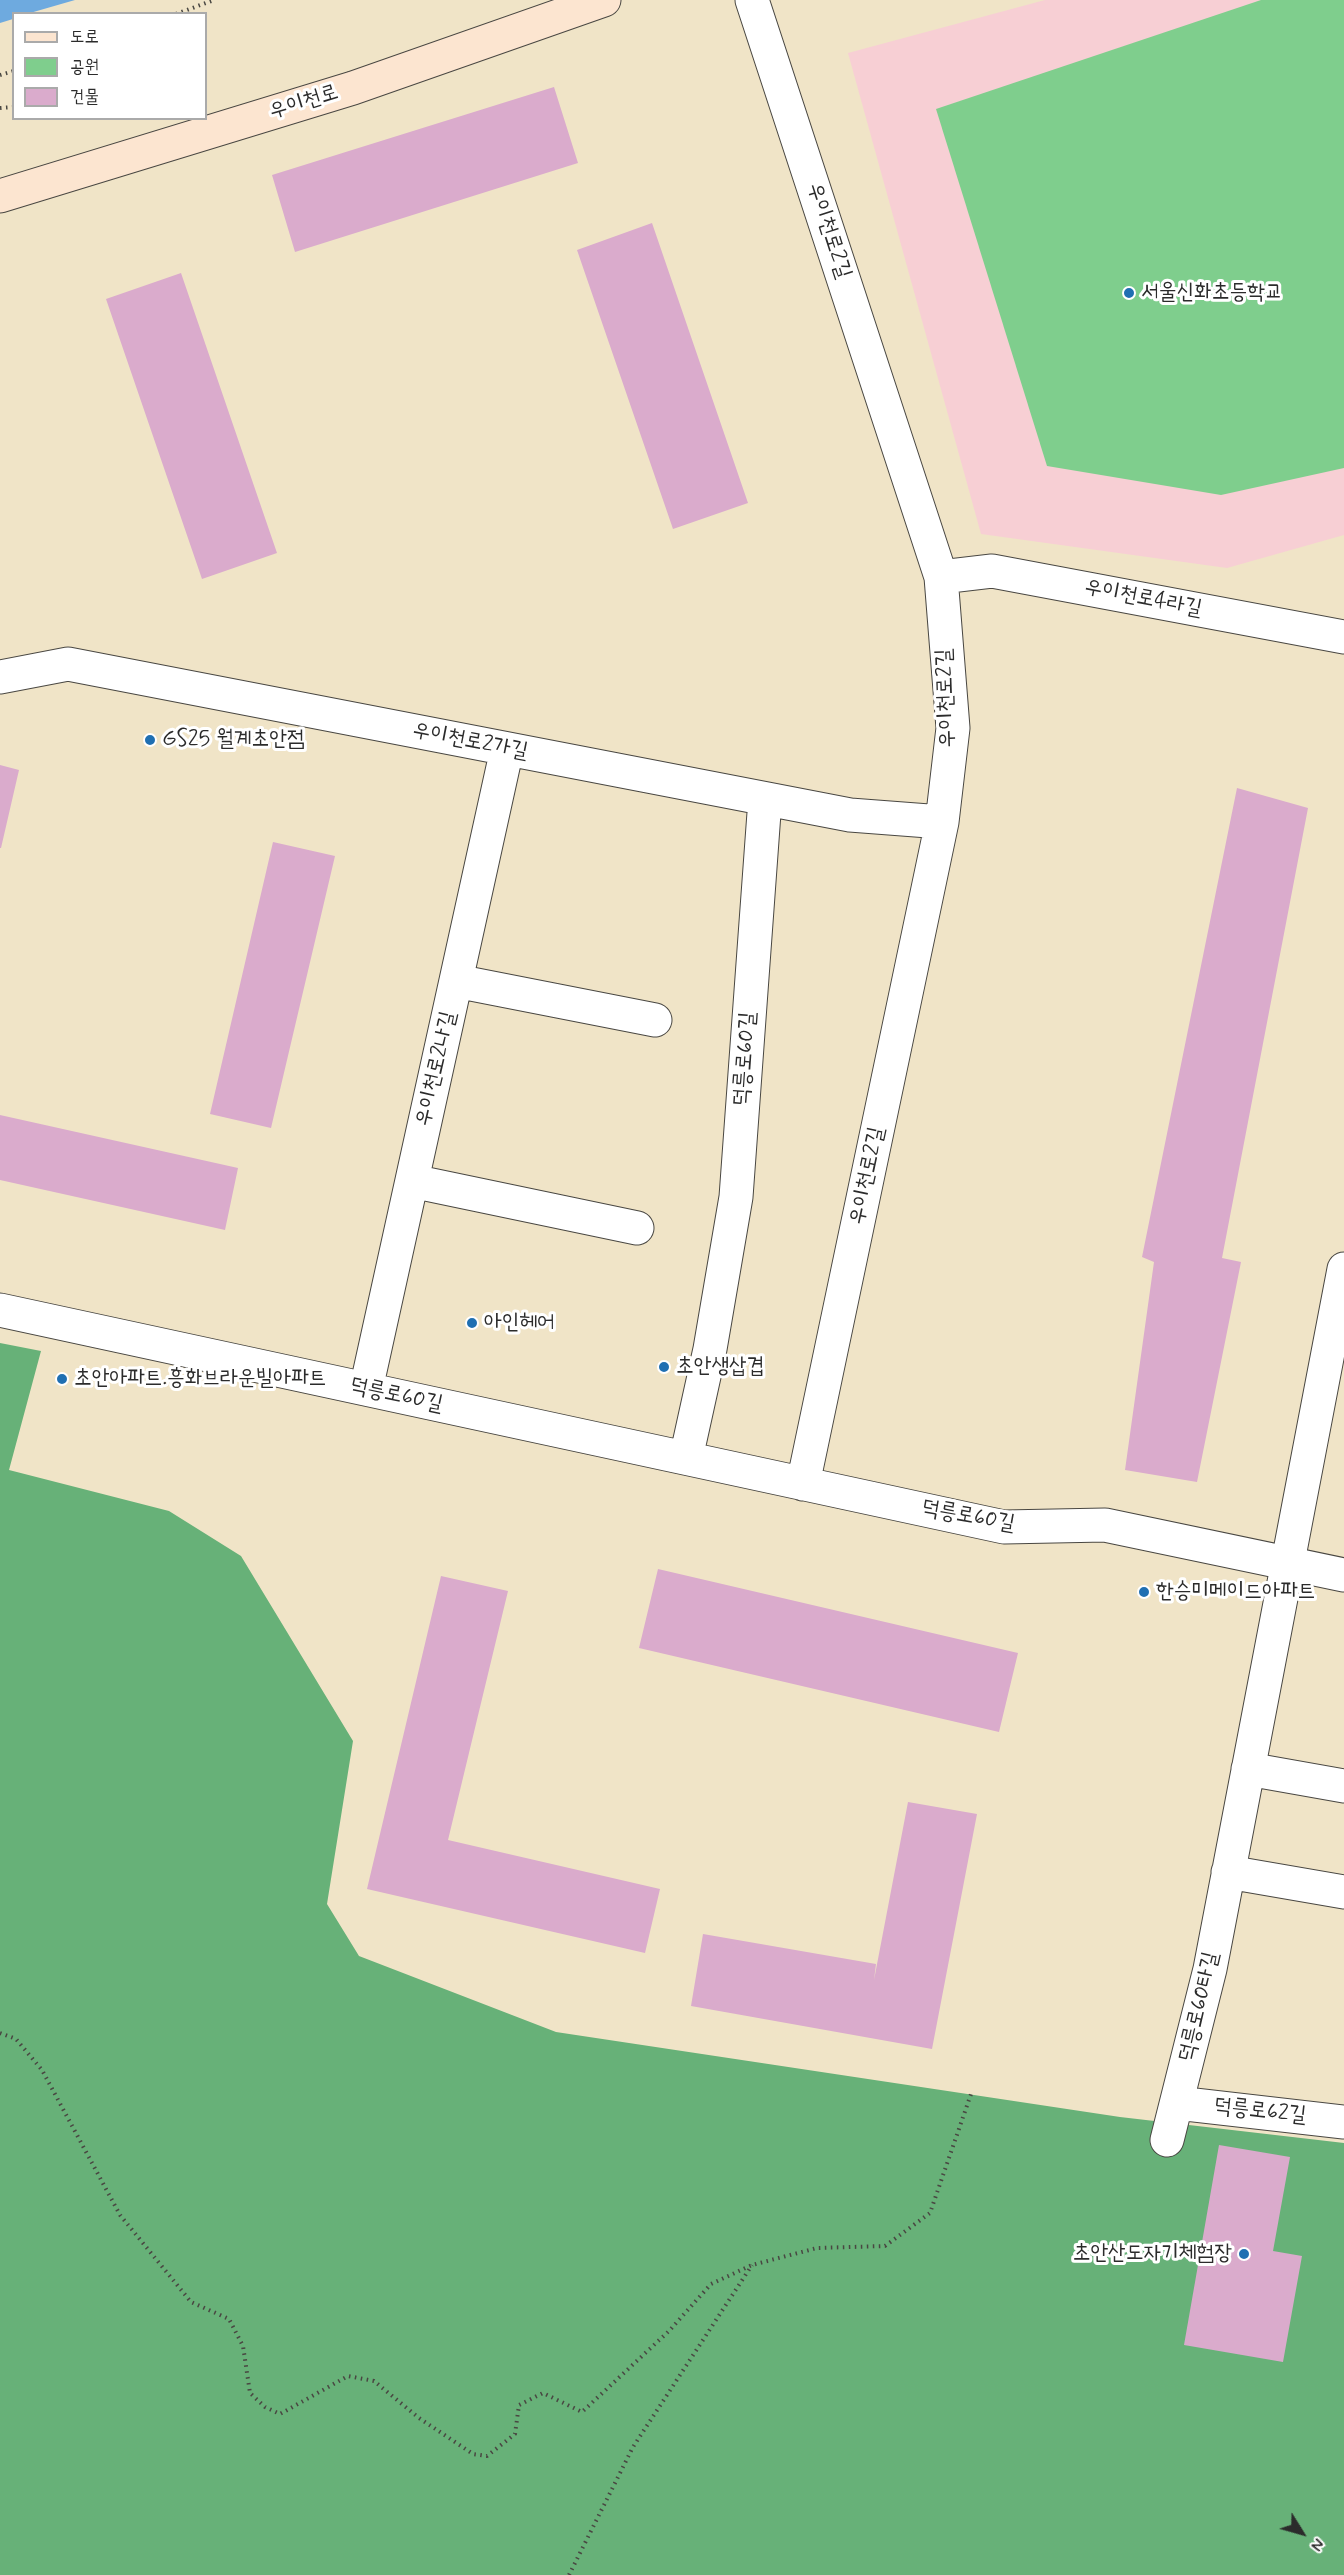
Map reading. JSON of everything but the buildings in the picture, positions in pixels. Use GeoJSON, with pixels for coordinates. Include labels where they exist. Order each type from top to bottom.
{"type":"FeatureCollection","features":[{"type":"Feature","properties":{"kind":"street","name":"우이천로"},"geometry":{"type":"LineString","coordinates":[[0,196],[353,88],[604,0]]}},
{"type":"Feature","properties":{"kind":"street","name":"우이천로2길"},"geometry":{"type":"LineString","coordinates":[[752,0],[941,577],[953,728],[942,822],[803,1484]]}},
{"type":"Feature","properties":{"kind":"street","name":"우이천로4라길"},"geometry":{"type":"LineString","coordinates":[[941,577],[992,571],[1344,637]]}},
{"type":"Feature","properties":{"kind":"street","name":"우이천로2가길"},"geometry":{"type":"LineString","coordinates":[[0,677],[68,664],[850,815],[942,822]]}},
{"type":"Feature","properties":{"kind":"street","name":"우이천로2나길"},"geometry":{"type":"LineString","coordinates":[[366,1389],[507,749]]}},
{"type":"Feature","properties":{"kind":"street","name":"덕릉로60길"},"geometry":{"type":"LineString","coordinates":[[686,1458],[711,1349],[736,1197],[765,799]]}},
{"type":"Feature","properties":{"kind":"street"},"geometry":{"type":"LineString","coordinates":[[456,981],[655,1020]]}},
{"type":"Feature","properties":{"kind":"street"},"geometry":{"type":"LineString","coordinates":[[412,1181],[637,1228]]}},
{"type":"Feature","properties":{"kind":"street"},"geometry":{"type":"LineString","coordinates":[[1288,1564],[1344,1269]]}},
{"type":"Feature","properties":{"kind":"street","name":"덕릉로60길"},"geometry":{"type":"LineString","coordinates":[[0,1310],[1004,1527],[1105,1525],[1344,1575]]}},
{"type":"Feature","properties":{"kind":"street","name":"덕릉로60타길"},"geometry":{"type":"LineString","coordinates":[[1167,2140],[1210,1969],[1288,1564]]}},
{"type":"Feature","properties":{"kind":"street"},"geometry":{"type":"LineString","coordinates":[[1248,1769],[1344,1786]]}},
{"type":"Feature","properties":{"kind":"street"},"geometry":{"type":"LineString","coordinates":[[1228,1872],[1344,1892]]}},
{"type":"Feature","properties":{"kind":"street","name":"덕릉로62길"},"geometry":{"type":"LineString","coordinates":[[1177,2103],[1344,2122]]}},
{"type":"Feature","properties":{"kind":"path"},"geometry":{"type":"LineString","coordinates":[[181,12],[214,0]]}},
{"type":"Feature","properties":{"kind":"path"},"geometry":{"type":"LineString","coordinates":[[0,2033],[16,2039],[42,2070],[120,2215],[191,2302],[230,2319],[243,2346],[250,2393],[265,2407],[280,2414],[348,2376],[374,2381],[418,2418],[474,2454],[487,2456],[514,2434],[519,2405],[543,2392],[582,2412],[669,2331],[711,2284],[752,2265],[816,2248],[885,2246],[930,2213],[971,2094]]}},
{"type":"Feature","properties":{"kind":"path"},"geometry":{"type":"LineString","coordinates":[[569,2575],[633,2447],[752,2265]]}},
{"type":"Feature","properties":{"kind":"shaded area","name":"서울신화초등학교"},"geometry":{"type":"Polygon","coordinates":[[[1045,0],[1344,0],[1344,535],[1227,568],[981,534],[848,53],[1045,0]]]}},
{"type":"Feature","properties":{"kind":"green space","name":"서울신화초등학교"},"geometry":{"type":"Polygon","coordinates":[[[1261,0],[1344,0],[1344,468],[1221,495],[1047,466],[936,109],[1261,0]]]}},
{"type":"Feature","properties":{"kind":"green space"},"geometry":{"type":"Polygon","coordinates":[[[0,1343],[41,1351],[9,1470],[169,1511],[241,1556],[353,1741],[327,1904],[359,1956],[556,2032],[1120,2117],[1344,2143],[1344,2575],[0,2575],[0,1343]]]}},
{"type":"Feature","properties":{"kind":"water"},"geometry":{"type":"Polygon","coordinates":[[[0,0],[75,0],[33,12],[12,12],[12,19],[0,23],[0,0]]]}},
{"type":"Feature","properties":{"kind":"place","name":"서울신화초등학교"},"geometry":{"type":"Point","coordinates":[1129,293]}},
{"type":"Feature","properties":{"kind":"place","name":"GS25 월계초안점"},"geometry":{"type":"Point","coordinates":[150,740]}},
{"type":"Feature","properties":{"kind":"place","name":"아인헤어"},"geometry":{"type":"Point","coordinates":[472,1323]}},
{"type":"Feature","properties":{"kind":"place","name":"초안생삽겹"},"geometry":{"type":"Point","coordinates":[664,1367]}},
{"type":"Feature","properties":{"kind":"place","name":"초안아파트.흥화브라운빌아파트"},"geometry":{"type":"Point","coordinates":[62,1379]}},
{"type":"Feature","properties":{"kind":"place","name":"한승미메이드아파트"},"geometry":{"type":"Point","coordinates":[1144,1592]}},
{"type":"Feature","properties":{"kind":"place","name":"초안산도자기체험장"},"geometry":{"type":"Point","coordinates":[1244,2254]}}]}
